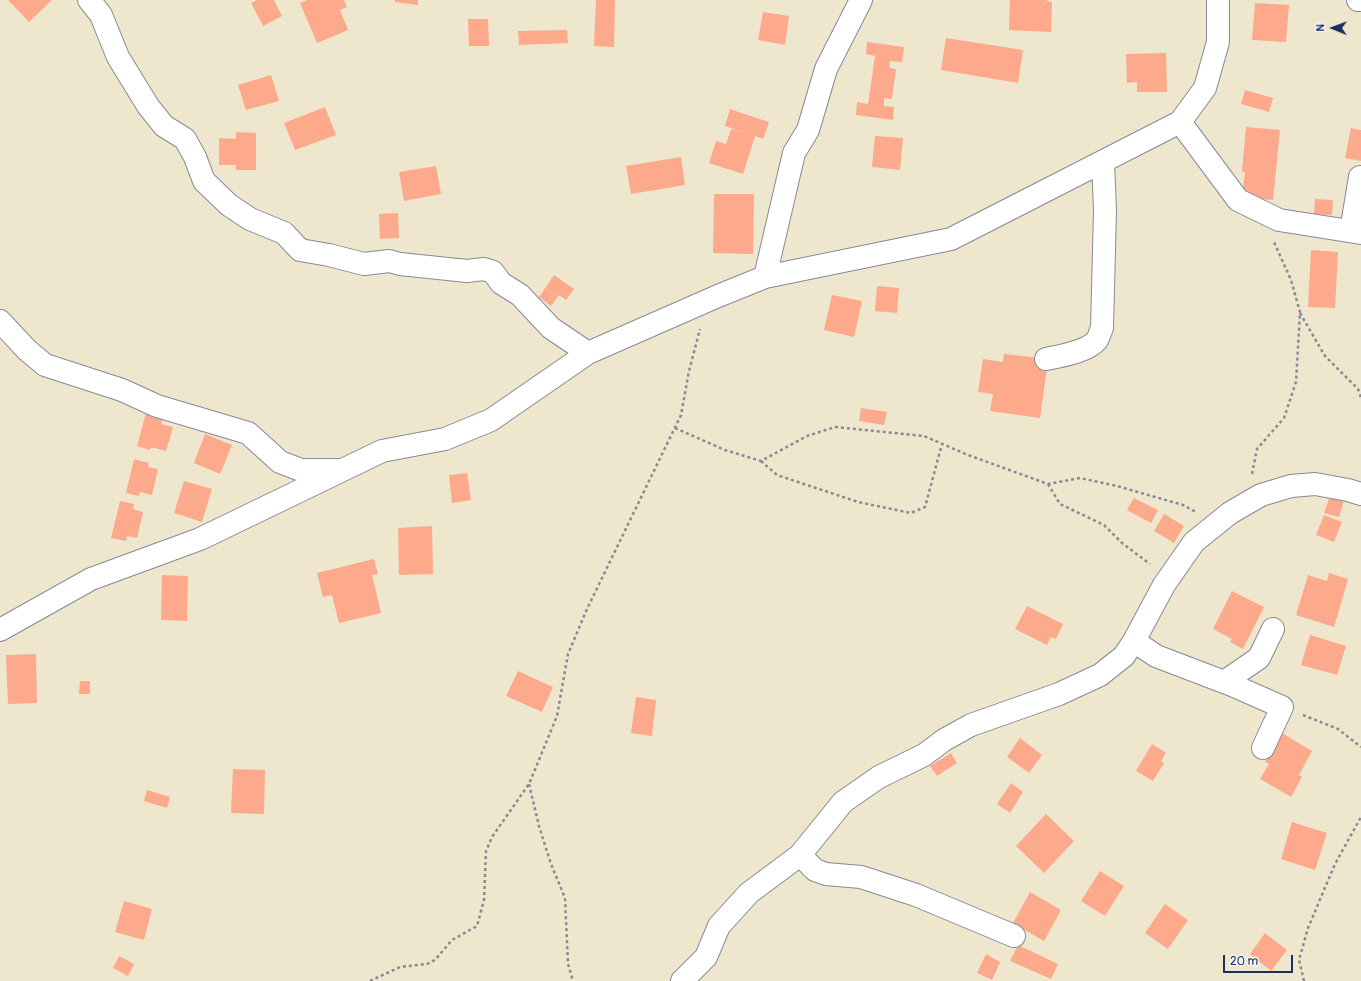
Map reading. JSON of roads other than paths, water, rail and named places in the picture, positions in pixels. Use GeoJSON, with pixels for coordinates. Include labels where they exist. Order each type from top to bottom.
{"type":"FeatureCollection","features":[{"type":"Feature","properties":{"kind":"street"},"geometry":{"type":"LineString","coordinates":[[89,0],[101,15],[118,57],[148,106],[164,126],[185,139],[195,157],[204,181],[229,205],[250,219],[284,233],[300,250],[330,255],[364,264],[389,261],[400,264],[467,270],[484,269],[493,272],[501,283],[520,295],[552,328],[588,353]]}},
{"type":"Feature","properties":{"kind":"street"},"geometry":{"type":"LineString","coordinates":[[765,277],[794,153],[808,130],[826,70],[861,0]]}},
{"type":"Feature","properties":{"kind":"street"},"geometry":{"type":"LineString","coordinates":[[0,630],[91,579],[200,539],[382,451],[445,439],[491,420],[588,353],[765,277],[951,239],[1103,162],[1180,122],[1205,88],[1218,42],[1218,0]]}},
{"type":"Feature","properties":{"kind":"street"},"geometry":{"type":"LineString","coordinates":[[1180,122],[1238,200],[1279,220],[1356,232],[1360,177]]}},
{"type":"Feature","properties":{"kind":"street"},"geometry":{"type":"LineString","coordinates":[[1046,359],[1074,353],[1088,348],[1098,340],[1102,328],[1105,210],[1103,162]]}},
{"type":"Feature","properties":{"kind":"street"},"geometry":{"type":"LineString","coordinates":[[0,321],[27,350],[45,365],[122,390],[157,406],[248,432],[280,462],[301,470],[344,470]]}},
{"type":"Feature","properties":{"kind":"street"},"geometry":{"type":"LineString","coordinates":[[682,981],[706,957],[719,926],[749,893],[800,855],[843,802],[879,777],[924,755],[944,740],[971,725],[1059,694],[1100,675],[1124,656],[1134,641],[1164,585],[1194,542],[1230,513],[1261,495],[1291,486],[1315,484],[1361,494]]}},
{"type":"Feature","properties":{"kind":"street"},"geometry":{"type":"LineString","coordinates":[[1224,682],[1259,658],[1273,629]]}},
{"type":"Feature","properties":{"kind":"street"},"geometry":{"type":"LineString","coordinates":[[1134,641],[1156,656],[1282,706],[1262,748]]}},
{"type":"Feature","properties":{"kind":"street"},"geometry":{"type":"LineString","coordinates":[[800,855],[815,870],[826,874],[861,877],[916,896],[1014,936]]}}]}
